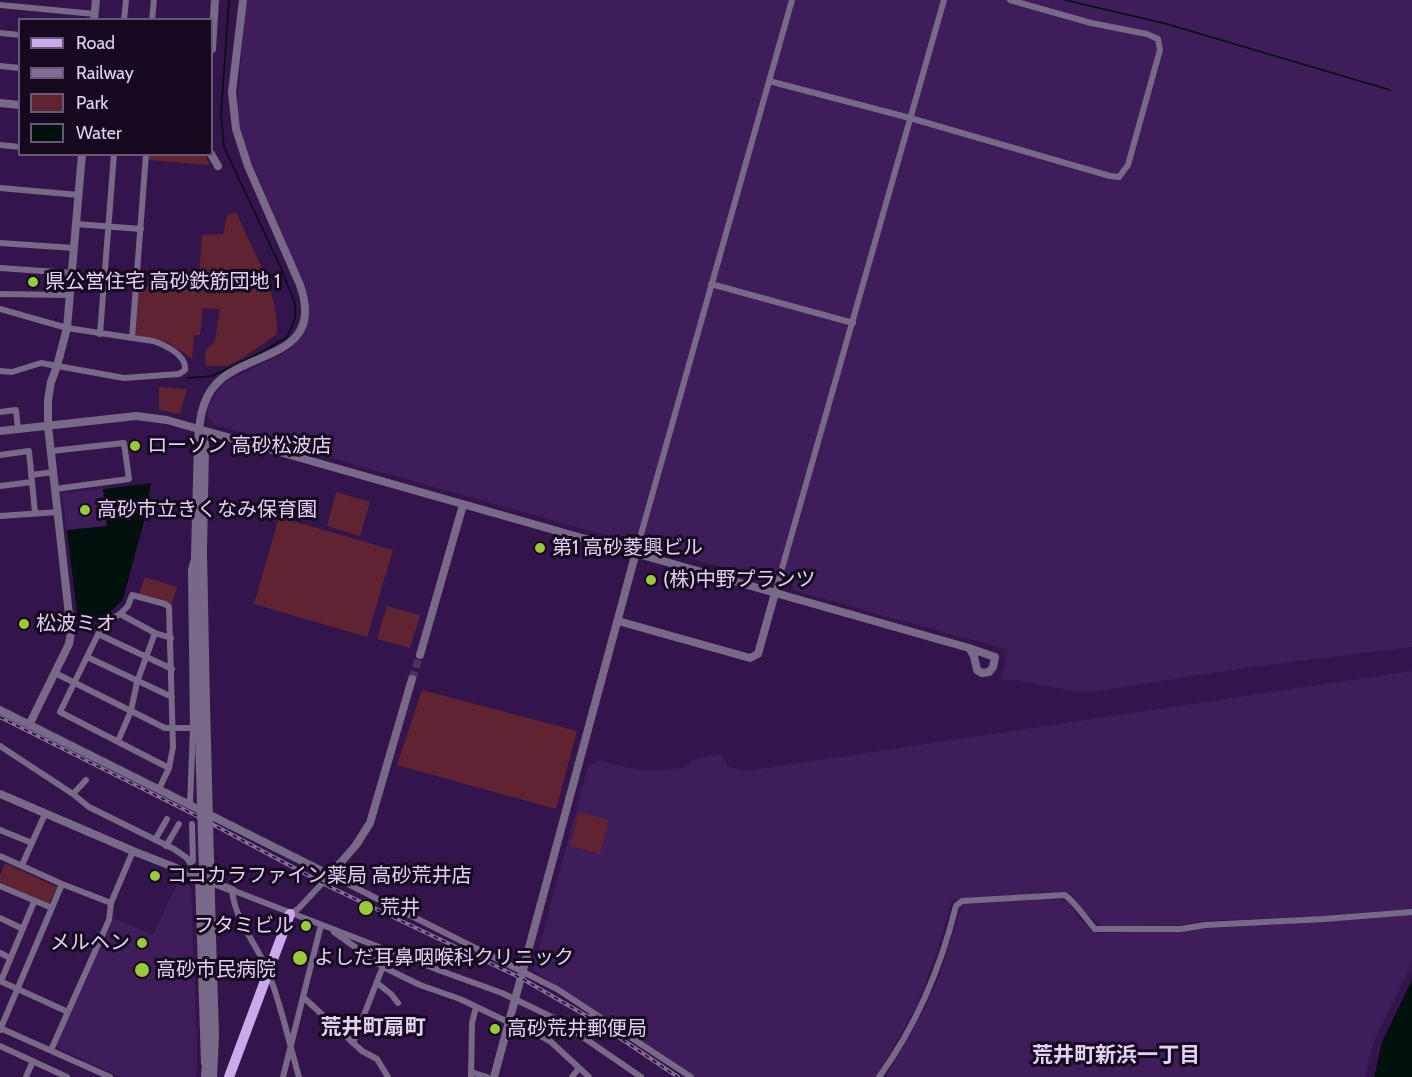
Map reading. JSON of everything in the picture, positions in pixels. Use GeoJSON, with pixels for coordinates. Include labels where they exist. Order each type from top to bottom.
{"type":"FeatureCollection","features":[{"type":"Feature","properties":{"kind":"main road"},"geometry":{"type":"LineString","coordinates":[[230,1077],[290,914]]}},
{"type":"Feature","properties":{"kind":"street"},"geometry":{"type":"LineString","coordinates":[[0,5],[94,17],[96,0]]}},
{"type":"Feature","properties":{"kind":"street"},"geometry":{"type":"LineString","coordinates":[[124,18],[126,0]]}},
{"type":"Feature","properties":{"kind":"street"},"geometry":{"type":"LineString","coordinates":[[152,18],[154,0]]}},
{"type":"Feature","properties":{"kind":"street"},"geometry":{"type":"LineString","coordinates":[[213,33],[215,0]]}},
{"type":"Feature","properties":{"kind":"street"},"geometry":{"type":"LineString","coordinates":[[213,1077],[215,1035],[209,937],[195,554],[198,428],[204,402],[215,385],[223,378],[288,344],[302,324],[305,306],[300,285],[248,166],[236,129],[232,92],[243,0]]}},
{"type":"Feature","properties":{"kind":"street"},"geometry":{"type":"LineString","coordinates":[[494,1077],[636,552],[792,0]]}},
{"type":"Feature","properties":{"kind":"street"},"geometry":{"type":"LineString","coordinates":[[618,621],[750,658],[758,654],[944,0]]}},
{"type":"Feature","properties":{"kind":"street"},"geometry":{"type":"LineString","coordinates":[[770,81],[1119,177],[1128,165],[1160,50],[1158,39],[1148,34],[1091,23],[1010,0]]}},
{"type":"Feature","properties":{"kind":"street"},"geometry":{"type":"LineString","coordinates":[[0,33],[18,35]]}},
{"type":"Feature","properties":{"kind":"street"},"geometry":{"type":"LineString","coordinates":[[0,66],[18,68]]}},
{"type":"Feature","properties":{"kind":"street"},"geometry":{"type":"LineString","coordinates":[[0,103],[18,105]]}},
{"type":"Feature","properties":{"kind":"street"},"geometry":{"type":"LineString","coordinates":[[0,146],[18,147]]}},
{"type":"Feature","properties":{"kind":"street"},"geometry":{"type":"LineString","coordinates":[[29,725],[69,644],[71,633],[48,426],[48,400],[67,328],[82,156]]}},
{"type":"Feature","properties":{"kind":"street"},"geometry":{"type":"LineString","coordinates":[[100,334],[114,156]]}},
{"type":"Feature","properties":{"kind":"street"},"geometry":{"type":"LineString","coordinates":[[132,338],[146,156]]}},
{"type":"Feature","properties":{"kind":"street"},"geometry":{"type":"LineString","coordinates":[[212,156],[218,166]]}},
{"type":"Feature","properties":{"kind":"street"},"geometry":{"type":"LineString","coordinates":[[0,188],[79,195]]}},
{"type":"Feature","properties":{"kind":"street"},"geometry":{"type":"LineString","coordinates":[[76,224],[141,229]]}},
{"type":"Feature","properties":{"kind":"street"},"geometry":{"type":"LineString","coordinates":[[0,243],[74,248]]}},
{"type":"Feature","properties":{"kind":"street"},"geometry":{"type":"LineString","coordinates":[[0,268],[72,273]]}},
{"type":"Feature","properties":{"kind":"street"},"geometry":{"type":"LineString","coordinates":[[711,285],[853,323]]}},
{"type":"Feature","properties":{"kind":"street"},"geometry":{"type":"LineString","coordinates":[[0,294],[70,295]]}},
{"type":"Feature","properties":{"kind":"street"},"geometry":{"type":"LineString","coordinates":[[0,309],[67,328],[163,344],[184,359],[185,370],[179,374],[124,378],[42,363],[12,372],[0,372]]}},
{"type":"Feature","properties":{"kind":"street"},"geometry":{"type":"LineString","coordinates":[[0,412],[16,410],[18,429]]}},
{"type":"Feature","properties":{"kind":"street"},"geometry":{"type":"LineString","coordinates":[[0,431],[136,416],[167,420],[969,648],[995,657],[993,667],[989,672],[982,673],[976,670],[974,656],[969,648]]}},
{"type":"Feature","properties":{"kind":"street"},"geometry":{"type":"LineString","coordinates":[[198,428],[204,436],[205,446],[202,704]]}},
{"type":"Feature","properties":{"kind":"street"},"geometry":{"type":"LineString","coordinates":[[51,451],[124,443],[129,479],[56,489]]}},
{"type":"Feature","properties":{"kind":"street"},"geometry":{"type":"LineString","coordinates":[[0,455],[29,452],[35,513]]}},
{"type":"Feature","properties":{"kind":"street"},"geometry":{"type":"LineString","coordinates":[[32,475],[54,472]]}},
{"type":"Feature","properties":{"kind":"street"},"geometry":{"type":"LineString","coordinates":[[0,486],[32,482]]}},
{"type":"Feature","properties":{"kind":"street"},"geometry":{"type":"LineString","coordinates":[[420,655],[463,505]]}},
{"type":"Feature","properties":{"kind":"street"},"geometry":{"type":"LineString","coordinates":[[0,516],[58,512]]}},
{"type":"Feature","properties":{"kind":"street"},"geometry":{"type":"LineString","coordinates":[[190,804],[193,728],[191,570],[195,554]]}},
{"type":"Feature","properties":{"kind":"street"},"geometry":{"type":"LineString","coordinates":[[159,789],[169,768],[174,729],[170,607],[132,595],[128,606],[120,614],[103,624],[60,712],[169,768]]}},
{"type":"Feature","properties":{"kind":"street"},"geometry":{"type":"LineString","coordinates":[[120,614],[155,633],[171,638]]}},
{"type":"Feature","properties":{"kind":"street"},"geometry":{"type":"LineString","coordinates":[[118,741],[155,633]]}},
{"type":"Feature","properties":{"kind":"street"},"geometry":{"type":"LineString","coordinates":[[98,634],[172,669]]}},
{"type":"Feature","properties":{"kind":"street"},"geometry":{"type":"LineString","coordinates":[[87,657],[172,697]]}},
{"type":"Feature","properties":{"kind":"street"},"geometry":{"type":"LineString","coordinates":[[55,673],[165,728],[193,728]]}},
{"type":"Feature","properties":{"kind":"street"},"geometry":{"type":"LineString","coordinates":[[290,914],[298,909],[330,875],[356,845],[370,823],[412,679]]}},
{"type":"Feature","properties":{"kind":"street"},"geometry":{"type":"LineString","coordinates":[[0,710],[557,989],[691,1077]]}},
{"type":"Feature","properties":{"kind":"street"},"geometry":{"type":"LineString","coordinates":[[0,746],[89,807],[188,858],[190,863]]}},
{"type":"Feature","properties":{"kind":"street"},"geometry":{"type":"LineString","coordinates":[[73,794],[85,778],[93,784]]}},
{"type":"Feature","properties":{"kind":"street"},"geometry":{"type":"LineString","coordinates":[[0,794],[187,874],[514,999],[558,1020],[641,1077]]}},
{"type":"Feature","properties":{"kind":"street"},"geometry":{"type":"LineString","coordinates":[[22,866],[45,813]]}},
{"type":"Feature","properties":{"kind":"street"},"geometry":{"type":"LineString","coordinates":[[155,840],[167,819]]}},
{"type":"Feature","properties":{"kind":"street"},"geometry":{"type":"LineString","coordinates":[[166,846],[179,824]]}},
{"type":"Feature","properties":{"kind":"street"},"geometry":{"type":"LineString","coordinates":[[187,874],[190,863],[193,861],[192,824]]}},
{"type":"Feature","properties":{"kind":"street"},"geometry":{"type":"LineString","coordinates":[[0,830],[32,843]]}},
{"type":"Feature","properties":{"kind":"street"},"geometry":{"type":"LineString","coordinates":[[51,1050],[109,920],[111,903],[133,851]]}},
{"type":"Feature","properties":{"kind":"street"},"geometry":{"type":"LineString","coordinates":[[0,855],[62,884],[111,903]]}},
{"type":"Feature","properties":{"kind":"street"},"geometry":{"type":"LineString","coordinates":[[198,877],[203,1057],[206,1073]]}},
{"type":"Feature","properties":{"kind":"street"},"geometry":{"type":"LineString","coordinates":[[62,884],[0,1029],[51,1050],[104,1076]]}},
{"type":"Feature","properties":{"kind":"street"},"geometry":{"type":"LineString","coordinates":[[0,886],[52,908]]}},
{"type":"Feature","properties":{"kind":"street"},"geometry":{"type":"LineString","coordinates":[[232,890],[241,920],[269,973],[299,1077]]}},
{"type":"Feature","properties":{"kind":"street"},"geometry":{"type":"LineString","coordinates":[[879,1077],[921,1007],[956,906],[962,901],[1065,895],[1074,902],[1095,929],[1180,929],[1205,925],[1412,912]]}},
{"type":"Feature","properties":{"kind":"street"},"geometry":{"type":"LineString","coordinates":[[34,902],[0,981],[68,1012]]}},
{"type":"Feature","properties":{"kind":"street"},"geometry":{"type":"LineString","coordinates":[[0,918],[23,929]]}},
{"type":"Feature","properties":{"kind":"street"},"geometry":{"type":"LineString","coordinates":[[283,1077],[321,925]]}},
{"type":"Feature","properties":{"kind":"street"},"geometry":{"type":"LineString","coordinates":[[329,928],[383,967],[411,981],[508,1020],[550,1041],[589,1077]]}},
{"type":"Feature","properties":{"kind":"street"},"geometry":{"type":"LineString","coordinates":[[206,1073],[209,937]]}},
{"type":"Feature","properties":{"kind":"street"},"geometry":{"type":"LineString","coordinates":[[353,1043],[389,951]]}},
{"type":"Feature","properties":{"kind":"street"},"geometry":{"type":"LineString","coordinates":[[0,953],[10,958]]}},
{"type":"Feature","properties":{"kind":"street"},"geometry":{"type":"LineString","coordinates":[[377,983],[391,994],[398,1004]]}},
{"type":"Feature","properties":{"kind":"street"},"geometry":{"type":"LineString","coordinates":[[303,997],[362,1051],[377,1059],[388,1077]]}},
{"type":"Feature","properties":{"kind":"street"},"geometry":{"type":"LineString","coordinates":[[476,1007],[472,1023],[471,1075],[487,1077]]}},
{"type":"Feature","properties":{"kind":"street"},"geometry":{"type":"LineString","coordinates":[[580,1034],[593,1014]]}},
{"type":"Feature","properties":{"kind":"street"},"geometry":{"type":"LineString","coordinates":[[0,1046],[64,1076]]}},
{"type":"Feature","properties":{"kind":"street"},"geometry":{"type":"LineString","coordinates":[[26,1077],[33,1061]]}},
{"type":"Feature","properties":{"kind":"street"},"geometry":{"type":"LineString","coordinates":[[572,1077],[579,1068]]}},
{"type":"Feature","properties":{"kind":"shaded area"},"geometry":{"type":"Polygon","coordinates":[[[246,0],[1412,0],[1412,647],[1251,667],[1098,691],[1077,692],[1016,680],[1001,681],[1008,650],[796,591],[789,579],[758,577],[215,425],[207,416],[209,406],[223,383],[290,350],[300,339],[309,318],[309,297],[243,142],[237,111],[246,0]]]}},
{"type":"Feature","properties":{"kind":"shaded area","name":"高砂市立きくなみ保育園"},"geometry":{"type":"Polygon","coordinates":[[[103,489],[107,526],[67,530],[62,493],[103,489]]]}},
{"type":"Feature","properties":{"kind":"shaded area"},"geometry":{"type":"Polygon","coordinates":[[[1412,671],[1412,909],[1324,916],[1201,921],[1183,925],[1102,927],[1089,916],[1070,892],[952,900],[938,949],[917,1005],[875,1077],[695,1077],[533,970],[588,767],[599,760],[628,768],[654,771],[683,768],[692,760],[722,754],[727,766],[746,771],[1412,671]]]}},
{"type":"Feature","properties":{"kind":"shaded area","name":"高砂市民病院"},"geometry":{"type":"Polygon","coordinates":[[[179,879],[189,884],[191,889],[196,1077],[119,1077],[57,1047],[55,1044],[114,918],[153,935],[179,879]]]}},
{"type":"Feature","properties":{"kind":"shaded area"},"geometry":{"type":"Polygon","coordinates":[[[1056,899],[1068,902],[1080,919],[1096,933],[1179,931],[1200,927],[1412,914],[1412,963],[1374,1041],[1366,1077],[886,1077],[923,1012],[939,977],[961,907],[965,904],[1056,899]]]}},
{"type":"Feature","properties":{"kind":"green space"},"geometry":{"type":"Polygon","coordinates":[[[149,156],[206,156],[210,165],[149,160],[149,156]]]}},
{"type":"Feature","properties":{"kind":"green space"},"geometry":{"type":"Polygon","coordinates":[[[236,212],[269,287],[274,302],[277,334],[243,358],[227,366],[206,366],[205,351],[215,341],[220,309],[203,308],[200,335],[194,335],[192,359],[167,342],[135,335],[138,285],[198,289],[202,235],[223,234],[227,216],[236,212]]]}},
{"type":"Feature","properties":{"kind":"green space"},"geometry":{"type":"Polygon","coordinates":[[[159,387],[187,389],[180,414],[159,410],[159,387]]]}},
{"type":"Feature","properties":{"kind":"green space"},"geometry":{"type":"Polygon","coordinates":[[[336,492],[370,502],[360,536],[327,526],[336,492]]]}},
{"type":"Feature","properties":{"kind":"green space"},"geometry":{"type":"Polygon","coordinates":[[[279,517],[393,550],[367,637],[254,604],[279,517]]]}},
{"type":"Feature","properties":{"kind":"green space"},"geometry":{"type":"Polygon","coordinates":[[[145,577],[177,587],[172,604],[139,594],[145,577]]]}},
{"type":"Feature","properties":{"kind":"green space"},"geometry":{"type":"Polygon","coordinates":[[[387,606],[420,615],[410,648],[377,639],[387,606]]]}},
{"type":"Feature","properties":{"kind":"green space"},"geometry":{"type":"Polygon","coordinates":[[[422,690],[577,731],[556,809],[397,765],[422,690]]]}},
{"type":"Feature","properties":{"kind":"green space"},"geometry":{"type":"Polygon","coordinates":[[[579,812],[609,820],[600,854],[570,846],[579,812]]]}},
{"type":"Feature","properties":{"kind":"green space"},"geometry":{"type":"Polygon","coordinates":[[[5,863],[57,887],[49,904],[0,882],[5,863]]]}},
{"type":"Feature","properties":{"kind":"water"},"geometry":{"type":"Polygon","coordinates":[[[151,483],[143,525],[123,599],[114,609],[79,629],[67,530],[107,526],[103,489],[151,483]]]}},
{"type":"Feature","properties":{"kind":"water"},"geometry":{"type":"Polygon","coordinates":[[[1412,980],[1412,1077],[1374,1077],[1382,1042],[1412,980]]]}},
{"type":"Feature","properties":{"kind":"waterway"},"geometry":{"type":"LineString","coordinates":[[187,378],[212,376],[262,352],[287,337],[295,319],[295,304],[281,268],[224,147],[221,114],[229,0]]}},
{"type":"Feature","properties":{"kind":"waterway"},"geometry":{"type":"LineString","coordinates":[[1065,0],[1167,24],[1390,90]]}},
{"type":"Feature","properties":{"kind":"tunnel"},"geometry":{"type":"LineString","coordinates":[[412,679],[420,655]]}},
{"type":"Feature","properties":{"kind":"railway"},"geometry":{"type":"LineString","coordinates":[[0,717],[195,815],[330,887],[521,978],[590,1018],[678,1077]]}},
{"type":"Feature","properties":{"kind":"place","name":"県公営住宅 高砂鉄筋団地 1"},"geometry":{"type":"Point","coordinates":[33,282]}},
{"type":"Feature","properties":{"kind":"place","name":"ローソン 高砂松波店"},"geometry":{"type":"Point","coordinates":[135,446]}},
{"type":"Feature","properties":{"kind":"place","name":"高砂市立きくなみ保育園"},"geometry":{"type":"Point","coordinates":[85,510]}},
{"type":"Feature","properties":{"kind":"place","name":"第1 高砂菱興ビル"},"geometry":{"type":"Point","coordinates":[540,548]}},
{"type":"Feature","properties":{"kind":"place","name":"(株)中野プランツ"},"geometry":{"type":"Point","coordinates":[651,580]}},
{"type":"Feature","properties":{"kind":"place","name":"松波ミオ"},"geometry":{"type":"Point","coordinates":[24,624]}},
{"type":"Feature","properties":{"kind":"place","name":"ココカラファイン薬局 高砂荒井店"},"geometry":{"type":"Point","coordinates":[155,876]}},
{"type":"Feature","properties":{"kind":"place","name":"荒井"},"geometry":{"type":"Point","coordinates":[366,908]}},
{"type":"Feature","properties":{"kind":"place","name":"フタミビル"},"geometry":{"type":"Point","coordinates":[306,926]}},
{"type":"Feature","properties":{"kind":"place","name":"メルヘン"},"geometry":{"type":"Point","coordinates":[142,943]}},
{"type":"Feature","properties":{"kind":"place","name":"よしだ耳鼻咽喉科クリニック"},"geometry":{"type":"Point","coordinates":[300,958]}},
{"type":"Feature","properties":{"kind":"place","name":"高砂市民病院"},"geometry":{"type":"Point","coordinates":[142,970]}},
{"type":"Feature","properties":{"kind":"place","name":"高砂荒井郵便局"},"geometry":{"type":"Point","coordinates":[495,1029]}},
{"type":"Feature","properties":{"kind":"district","name":"荒井町扇町"},"geometry":{"type":"Point","coordinates":[373,1028]}},
{"type":"Feature","properties":{"kind":"district","name":"荒井町新浜一丁目"},"geometry":{"type":"Point","coordinates":[1116,1056]}}]}
